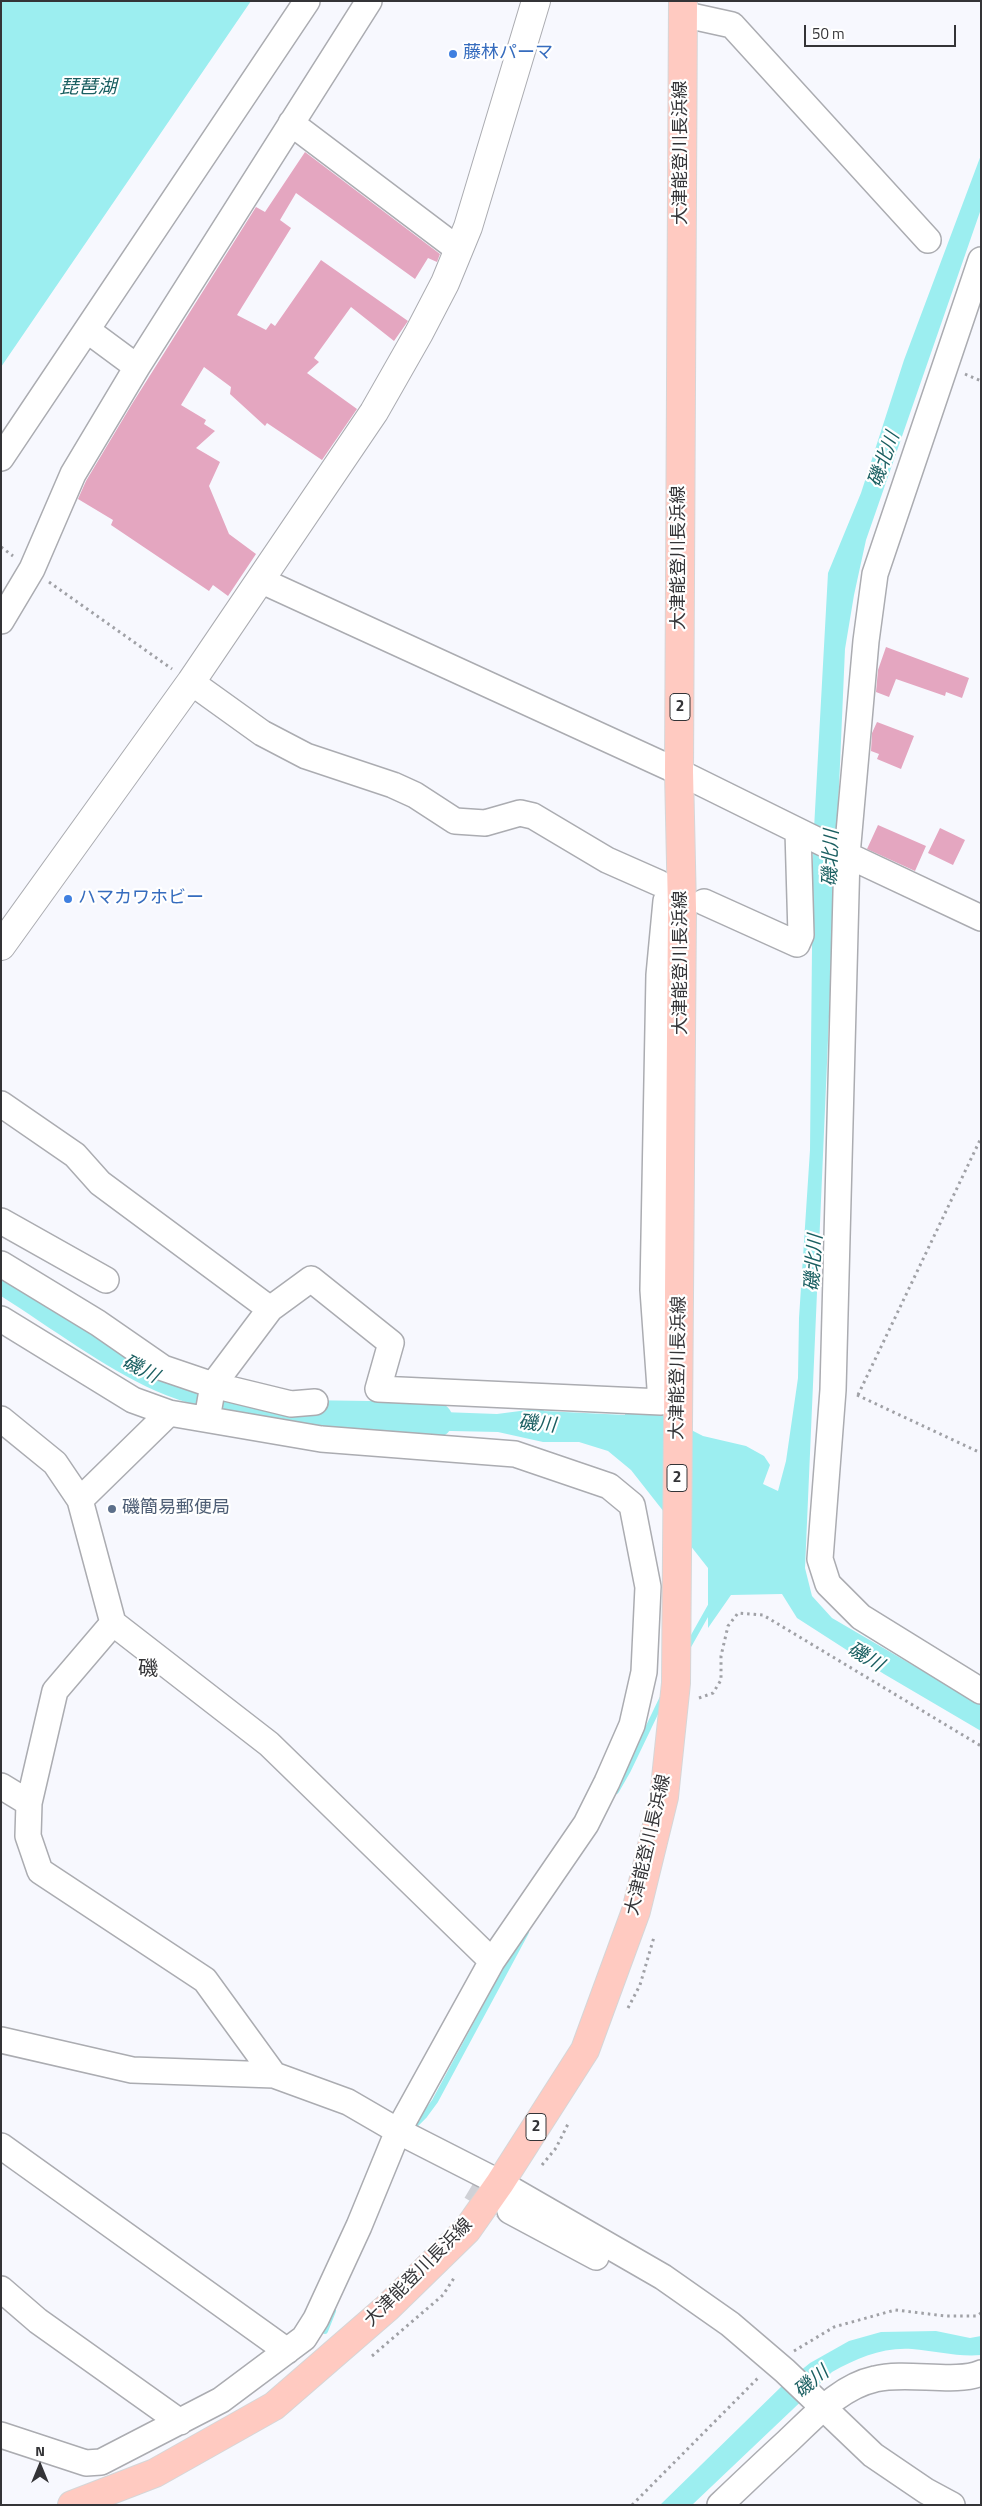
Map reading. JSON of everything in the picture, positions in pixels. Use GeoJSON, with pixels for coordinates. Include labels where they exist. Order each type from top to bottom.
{"type":"FeatureCollection","features":[{"type":"Feature","properties":{"kind":"main road","name":"大津能登川長浜線"},"geometry":{"type":"LineString","coordinates":[[72,2505],[155,2473],[274,2406],[387,2308],[466,2230],[500,2183],[584,2050],[636,1911],[664,1797],[674,1697],[678,1589],[676,1544],[682,8]]}},
{"type":"Feature","properties":{"kind":"street"},"geometry":{"type":"LineString","coordinates":[[1,458],[307,1]]}},
{"type":"Feature","properties":{"kind":"street"},"geometry":{"type":"LineString","coordinates":[[1,621],[32,570],[73,474],[137,367],[369,1]]}},
{"type":"Feature","properties":{"kind":"street"},"geometry":{"type":"LineString","coordinates":[[1,946],[191,682],[374,412],[423,324],[468,228],[536,1]]}},
{"type":"Feature","properties":{"kind":"street"},"geometry":{"type":"LineString","coordinates":[[682,8],[732,25],[928,240]]}},
{"type":"Feature","properties":{"kind":"street"},"geometry":{"type":"LineString","coordinates":[[291,123],[459,250]]}},
{"type":"Feature","properties":{"kind":"street"},"geometry":{"type":"LineString","coordinates":[[981,260],[875,574],[866,641],[843,853],[833,1390],[820,1559],[828,1584],[861,1617],[981,1691]]}},
{"type":"Feature","properties":{"kind":"street"},"geometry":{"type":"LineString","coordinates":[[87,330],[137,367]]}},
{"type":"Feature","properties":{"kind":"street"},"geometry":{"type":"LineString","coordinates":[[260,580],[680,772],[843,853],[981,918]]}},
{"type":"Feature","properties":{"kind":"street"},"geometry":{"type":"LineString","coordinates":[[191,682],[262,733],[306,756],[393,784],[415,795],[455,821],[485,824],[520,813],[533,816],[678,899],[797,944],[801,935],[802,833]]}},
{"type":"Feature","properties":{"kind":"street"},"geometry":{"type":"LineString","coordinates":[[210,1403],[270,1309],[311,1279],[391,1343],[378,1389],[661,1402],[653,1290],[659,975],[678,899]]}},
{"type":"Feature","properties":{"kind":"street"},"geometry":{"type":"LineString","coordinates":[[1,1104],[75,1155],[100,1183],[270,1309]]}},
{"type":"Feature","properties":{"kind":"street"},"geometry":{"type":"LineString","coordinates":[[1,1221],[106,1280]]}},
{"type":"Feature","properties":{"kind":"street"},"geometry":{"type":"LineString","coordinates":[[1,1264],[98,1323],[210,1403],[320,1439],[515,1454],[609,1486],[632,1505],[648,1588],[644,1672],[632,1725],[607,1782],[586,1824],[492,1961],[398,2131],[316,2319],[304,2338],[221,2400],[101,2462],[86,2463],[1,2436]]}},
{"type":"Feature","properties":{"kind":"street"},"geometry":{"type":"LineString","coordinates":[[1,1318],[133,1400],[170,1413]]}},
{"type":"Feature","properties":{"kind":"street"},"geometry":{"type":"LineString","coordinates":[[80,1500],[170,1413],[210,1403],[291,1404],[315,1402]]}},
{"type":"Feature","properties":{"kind":"street"},"geometry":{"type":"LineString","coordinates":[[1,1419],[55,1463],[80,1500],[113,1623],[269,1744],[492,1961]]}},
{"type":"Feature","properties":{"kind":"street"},"geometry":{"type":"LineString","coordinates":[[648,1588],[678,1589]]}},
{"type":"Feature","properties":{"kind":"street"},"geometry":{"type":"LineString","coordinates":[[113,1623],[55,1691],[29,1803],[28,1836],[40,1871],[205,1980],[274,2076]]}},
{"type":"Feature","properties":{"kind":"street"},"geometry":{"type":"LineString","coordinates":[[1,1786],[29,1803]]}},
{"type":"Feature","properties":{"kind":"street"},"geometry":{"type":"LineString","coordinates":[[1,2040],[132,2070],[274,2076],[348,2102],[398,2131],[500,2183],[663,2277],[730,2324],[780,2367],[873,2456],[926,2491],[952,2505]]}},
{"type":"Feature","properties":{"kind":"street"},"geometry":{"type":"LineString","coordinates":[[398,2131],[410,2154],[471,2187]]}},
{"type":"Feature","properties":{"kind":"street"},"geometry":{"type":"LineString","coordinates":[[1,2146],[287,2351]]}},
{"type":"Feature","properties":{"kind":"street"},"geometry":{"type":"LineString","coordinates":[[510,2211],[623,2270],[663,2277]]}},
{"type":"Feature","properties":{"kind":"street"},"geometry":{"type":"LineString","coordinates":[[1,2289],[38,2321],[180,2422]]}},
{"type":"Feature","properties":{"kind":"street"},"geometry":{"type":"LineString","coordinates":[[720,2505],[819,2404],[848,2389],[875,2379],[904,2375],[944,2377],[981,2373]]}},
{"type":"Feature","properties":{"kind":"path"},"geometry":{"type":"LineString","coordinates":[[32,570],[191,682]]}},
{"type":"Feature","properties":{"kind":"path"},"geometry":{"type":"LineString","coordinates":[[858,1395],[981,1138]]}},
{"type":"Feature","properties":{"kind":"path"},"geometry":{"type":"LineString","coordinates":[[833,1390],[858,1395],[981,1453]]}},
{"type":"Feature","properties":{"kind":"path"},"geometry":{"type":"LineString","coordinates":[[674,1697],[700,1698],[713,1694],[721,1680],[721,1656],[728,1626],[738,1612],[763,1615],[981,1746]]}},
{"type":"Feature","properties":{"kind":"path"},"geometry":{"type":"LineString","coordinates":[[632,2505],[780,2367],[834,2327],[895,2310],[946,2316],[977,2316],[981,2313]]}},
{"type":"Feature","properties":{"kind":"water","name":"琵琶湖"},"geometry":{"type":"Polygon","coordinates":[[[1,1],[251,1],[1,367],[1,1]]]}},
{"type":"Feature","properties":{"kind":"water","name":"磯北川"},"geometry":{"type":"Polygon","coordinates":[[[981,155],[981,209],[866,540],[845,649],[805,1568],[812,1596],[832,1618],[981,1705],[981,1731],[884,1674],[797,1618],[782,1594],[731,1595],[708,1628],[708,1568],[631,1470],[608,1451],[579,1442],[543,1442],[498,1432],[405,1430],[405,1425],[385,1425],[387,1410],[497,1414],[543,1408],[544,1411],[625,1415],[625,1411],[656,1412],[703,1436],[746,1446],[764,1456],[770,1465],[763,1484],[778,1491],[786,1461],[798,1378],[799,1318],[810,1150],[813,847],[828,573],[861,493],[904,360],[981,155]]]}},
{"type":"Feature","properties":{"kind":"water"},"geometry":{"type":"Polygon","coordinates":[[[1,1270],[153,1369],[301,1408],[351,1409],[350,1425],[303,1423],[251,1417],[201,1406],[156,1391],[136,1382],[97,1359],[1,1296],[1,1270]]]}},
{"type":"Feature","properties":{"kind":"water"},"geometry":{"type":"Polygon","coordinates":[[[936,2331],[970,2338],[981,2336],[981,2355],[901,2349],[871,2354],[851,2362],[832,2372],[692,2505],[660,2505],[784,2384],[810,2363],[849,2341],[881,2332],[936,2331]]]}},
{"type":"Feature","properties":{"kind":"building"},"geometry":{"type":"Polygon","coordinates":[[[305,152],[440,254],[437,262],[428,258],[415,279],[296,193],[280,220],[291,228],[237,315],[266,330],[271,323],[275,326],[321,260],[408,321],[394,341],[351,307],[314,358],[319,362],[307,373],[357,409],[322,460],[267,423],[265,426],[230,394],[231,387],[204,367],[181,405],[206,420],[204,424],[215,431],[196,448],[220,462],[209,486],[229,534],[256,554],[228,596],[213,585],[209,591],[111,525],[113,520],[78,499],[86,481],[132,404],[256,207],[265,212],[305,152]]]}},
{"type":"Feature","properties":{"kind":"building"},"geometry":{"type":"Polygon","coordinates":[[[886,647],[969,678],[962,698],[946,692],[945,696],[896,679],[889,697],[876,692],[878,670],[886,647]]]}},
{"type":"Feature","properties":{"kind":"building"},"geometry":{"type":"Polygon","coordinates":[[[877,722],[914,736],[901,769],[877,759],[879,754],[871,751],[872,733],[877,722]]]}},
{"type":"Feature","properties":{"kind":"building"},"geometry":{"type":"Polygon","coordinates":[[[878,825],[926,846],[915,871],[867,849],[878,825]]]}},
{"type":"Feature","properties":{"kind":"building"},"geometry":{"type":"Polygon","coordinates":[[[940,828],[965,840],[953,865],[928,853],[940,828]]]}},
{"type":"Feature","properties":{"kind":"waterway","name":"磯川"},"geometry":{"type":"LineString","coordinates":[[301,1418],[435,1420]]}},
{"type":"Feature","properties":{"kind":"waterway"},"geometry":{"type":"LineString","coordinates":[[686,1650],[713,1602]]}},
{"type":"Feature","properties":{"kind":"waterway"},"geometry":{"type":"LineString","coordinates":[[616,1791],[663,1697]]}},
{"type":"Feature","properties":{"kind":"waterway"},"geometry":{"type":"LineString","coordinates":[[414,2126],[435,2101],[526,1932]]}},
{"type":"Feature","properties":{"kind":"waterway"},"geometry":{"type":"LineString","coordinates":[[325,2331],[333,2311]]}},
{"type":"Feature","properties":{"kind":"tunnel"},"geometry":{"type":"LineString","coordinates":[[471,2187],[506,2208]]}},
{"type":"Feature","properties":{"kind":"place","name":"藤林パーマ"},"geometry":{"type":"Point","coordinates":[453,54]}},
{"type":"Feature","properties":{"kind":"place","name":"ハマカワホビー"},"geometry":{"type":"Point","coordinates":[68,899]}},
{"type":"Feature","properties":{"kind":"place","name":"磯簡易郵便局"},"geometry":{"type":"Point","coordinates":[112,1509]}},
{"type":"Feature","properties":{"kind":"district","name":"磯"},"geometry":{"type":"Point","coordinates":[148,1670]}}]}
